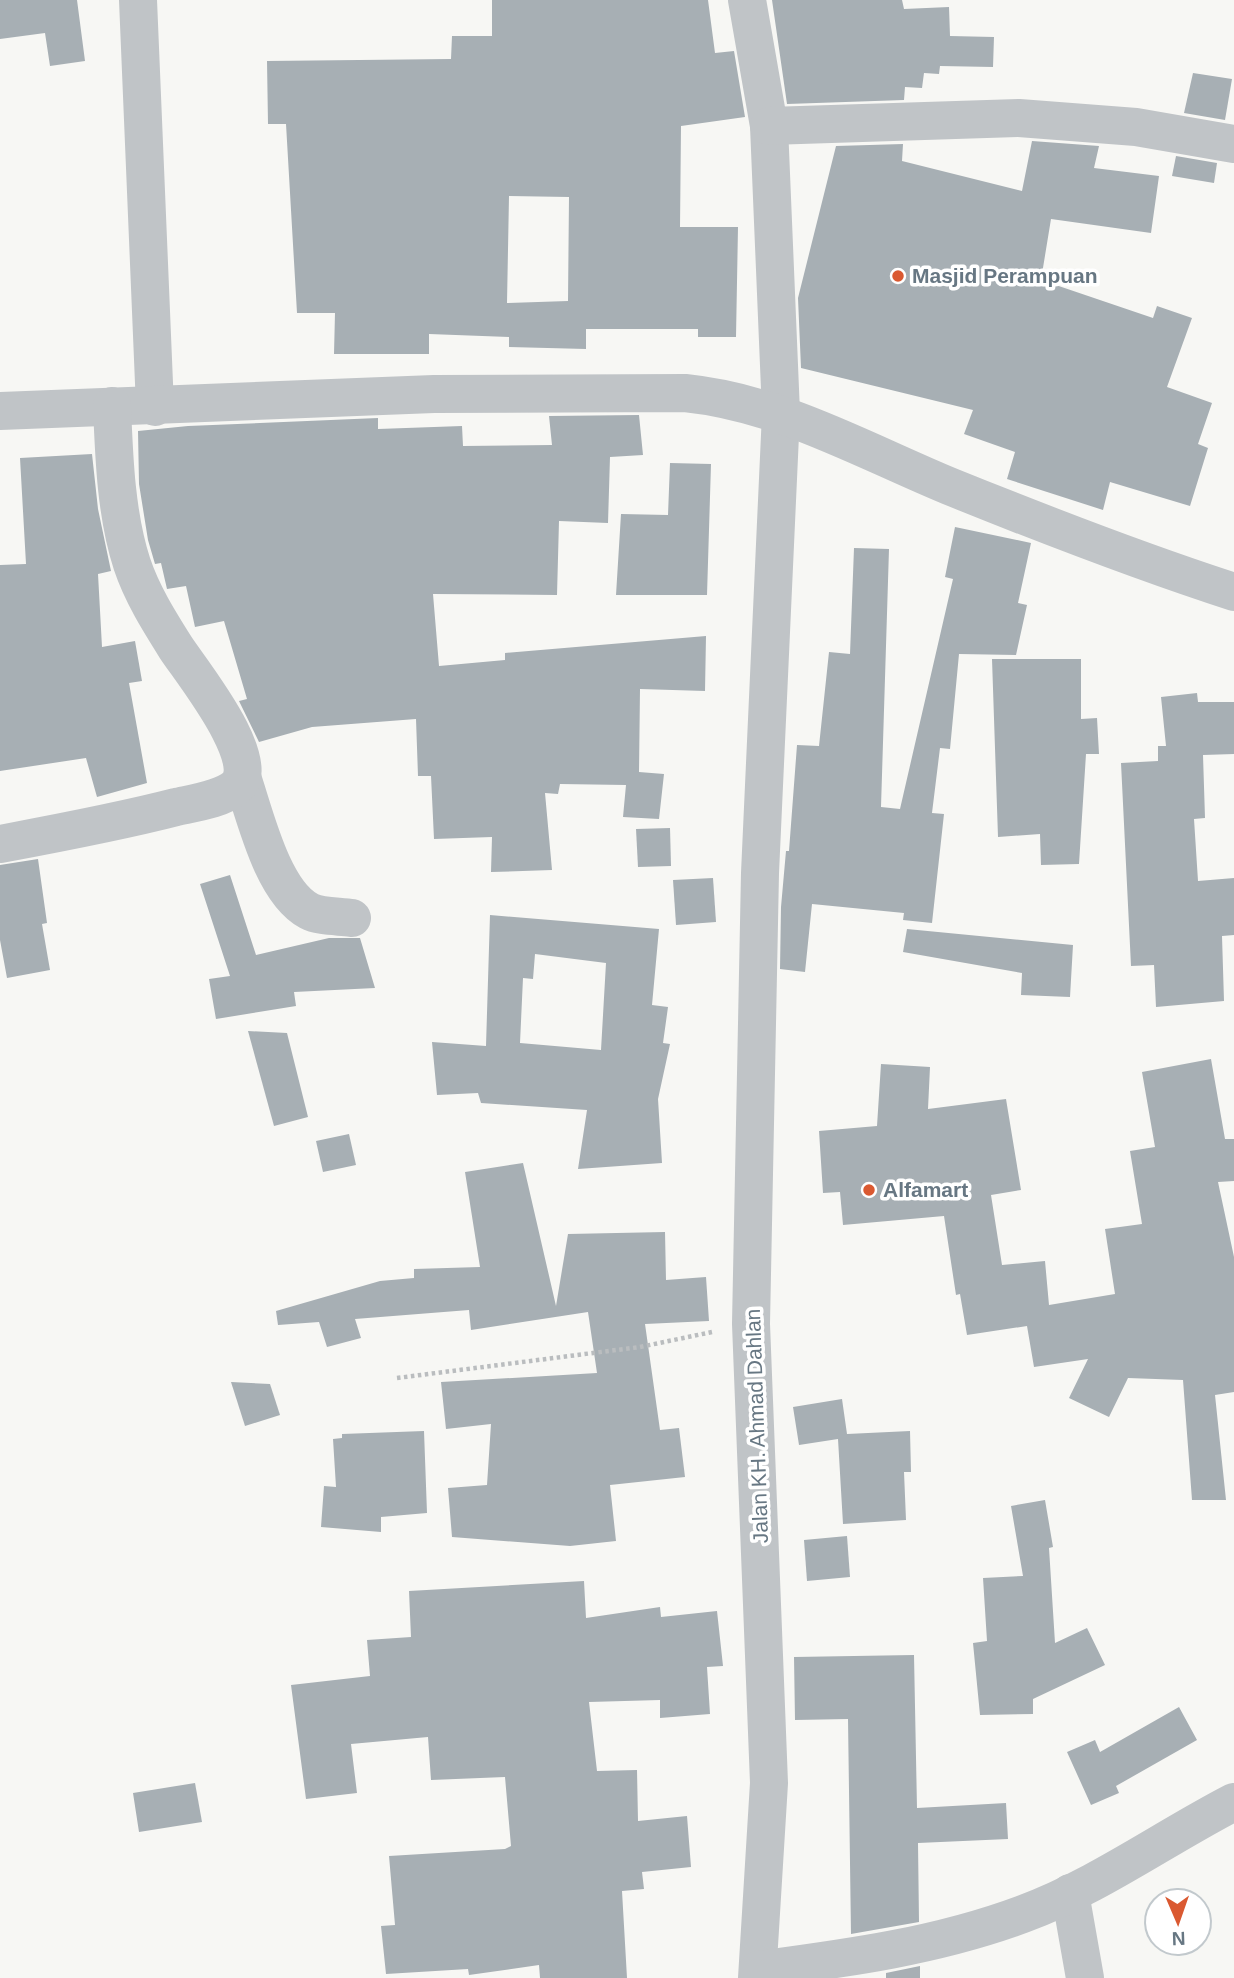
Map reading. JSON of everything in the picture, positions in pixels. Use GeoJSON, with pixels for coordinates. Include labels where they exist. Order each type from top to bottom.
{"type":"FeatureCollection","features":[{"type":"Feature","properties":{"kind":"street"},"geometry":{"type":"LineString","coordinates":[[138,0],[155,407]]}},
{"type":"Feature","properties":{"kind":"street","name":"Jalan KH. Ahmad Dahlan"},"geometry":{"type":"LineString","coordinates":[[747,0],[769,126],[781,414],[760,873],[751,1324],[769,1783],[757,1974]]}},
{"type":"Feature","properties":{"kind":"street"},"geometry":{"type":"LineString","coordinates":[[769,126],[1020,118],[1136,127],[1234,144]]}},
{"type":"Feature","properties":{"kind":"street"},"geometry":{"type":"LineString","coordinates":[[0,411],[434,394],[685,393],[722,397],[781,414],[949,486],[1156,567],[1234,592]]}},
{"type":"Feature","properties":{"kind":"street"},"geometry":{"type":"LineString","coordinates":[[112,406],[120,503],[132,563],[148,602],[234,735],[243,763],[242,777],[268,853],[287,889],[310,912],[352,918]]}},
{"type":"Feature","properties":{"kind":"street"},"geometry":{"type":"LineString","coordinates":[[0,844],[114,823],[205,800],[236,786],[242,777]]}},
{"type":"Feature","properties":{"kind":"street"},"geometry":{"type":"LineString","coordinates":[[757,1974],[928,1943],[1023,1914],[1070,1893],[1234,1802]]}},
{"type":"Feature","properties":{"kind":"street"},"geometry":{"type":"LineString","coordinates":[[1070,1893],[1085,1978]]}},
{"type":"Feature","properties":{"kind":"path"},"geometry":{"type":"LineString","coordinates":[[397,1378],[640,1347],[751,1324]]}},
{"type":"Feature","properties":{"kind":"building"},"geometry":{"type":"Polygon","coordinates":[[[0,0],[77,0],[85,61],[50,66],[45,33],[0,39],[0,0]]]}},
{"type":"Feature","properties":{"kind":"building"},"geometry":{"type":"Polygon","coordinates":[[[492,0],[708,0],[715,53],[734,51],[745,117],[681,126],[680,227],[738,227],[736,337],[698,337],[698,329],[586,329],[586,349],[509,347],[509,337],[429,334],[429,354],[334,354],[335,313],[297,313],[286,124],[268,124],[267,61],[451,59],[452,36],[492,36],[492,0]],[[509,196],[507,303],[568,301],[569,197],[509,196]]]}},
{"type":"Feature","properties":{"kind":"building"},"geometry":{"type":"Polygon","coordinates":[[[772,0],[902,0],[904,9],[949,7],[950,36],[994,37],[993,67],[940,66],[939,74],[924,73],[922,88],[905,87],[904,100],[787,104],[772,0]]]}},
{"type":"Feature","properties":{"kind":"building"},"geometry":{"type":"Polygon","coordinates":[[[1193,73],[1232,79],[1225,120],[1184,113],[1193,73]]]}},
{"type":"Feature","properties":{"kind":"building"},"geometry":{"type":"Polygon","coordinates":[[[1032,141],[1099,146],[1094,168],[1159,176],[1151,233],[1051,219],[1041,280],[1153,318],[1157,306],[1192,318],[1167,387],[1212,403],[1198,444],[1208,448],[1190,506],[1110,482],[1103,510],[1007,479],[1015,452],[964,434],[973,410],[801,368],[798,298],[836,146],[903,144],[902,161],[1022,191],[1032,141]]]}},
{"type":"Feature","properties":{"kind":"building"},"geometry":{"type":"Polygon","coordinates":[[[1176,156],[1217,163],[1214,183],[1172,176],[1176,156]]]}},
{"type":"Feature","properties":{"kind":"building"},"geometry":{"type":"Polygon","coordinates":[[[639,415],[643,455],[610,457],[608,523],[559,521],[557,595],[433,594],[439,666],[505,660],[505,653],[706,636],[705,691],[640,689],[639,772],[664,774],[659,819],[623,817],[626,785],[560,784],[558,794],[545,793],[552,870],[491,872],[492,837],[434,839],[431,776],[418,776],[416,719],[312,727],[259,742],[239,701],[247,699],[224,621],[195,627],[186,586],[167,589],[161,563],[155,564],[148,540],[139,484],[138,431],[188,426],[378,418],[378,429],[462,426],[463,446],[552,445],[549,416],[639,415]]]}},
{"type":"Feature","properties":{"kind":"building"},"geometry":{"type":"Polygon","coordinates":[[[92,454],[98,509],[111,571],[98,574],[102,647],[135,641],[142,681],[129,683],[147,783],[97,797],[86,758],[0,771],[0,565],[26,564],[20,458],[92,454]]]}},
{"type":"Feature","properties":{"kind":"building"},"geometry":{"type":"Polygon","coordinates":[[[670,463],[711,464],[707,595],[616,595],[621,514],[668,515],[670,463]]]}},
{"type":"Feature","properties":{"kind":"building"},"geometry":{"type":"Polygon","coordinates":[[[955,527],[1031,543],[1018,603],[1027,605],[1016,655],[959,654],[950,749],[940,748],[932,813],[944,814],[932,923],[903,920],[904,913],[812,904],[805,972],[780,969],[781,907],[786,851],[789,851],[797,745],[819,746],[829,652],[850,654],[854,548],[889,549],[881,807],[900,809],[953,579],[945,577],[955,527]]]}},
{"type":"Feature","properties":{"kind":"building"},"geometry":{"type":"Polygon","coordinates":[[[992,659],[1081,659],[1081,719],[1097,718],[1099,754],[1086,754],[1079,864],[1041,865],[1040,834],[998,837],[992,659]]]}},
{"type":"Feature","properties":{"kind":"building"},"geometry":{"type":"Polygon","coordinates":[[[1197,693],[1198,702],[1234,702],[1234,754],[1203,755],[1205,818],[1194,819],[1198,881],[1234,878],[1234,935],[1222,936],[1224,1001],[1156,1007],[1154,965],[1131,966],[1121,763],[1158,761],[1158,746],[1166,746],[1161,697],[1197,693]]]}},
{"type":"Feature","properties":{"kind":"building"},"geometry":{"type":"Polygon","coordinates":[[[670,828],[671,866],[638,867],[636,829],[670,828]]]}},
{"type":"Feature","properties":{"kind":"building"},"geometry":{"type":"Polygon","coordinates":[[[38,859],[47,923],[42,924],[50,970],[7,978],[0,940],[0,865],[38,859]]]}},
{"type":"Feature","properties":{"kind":"building"},"geometry":{"type":"Polygon","coordinates":[[[230,875],[256,955],[329,938],[360,938],[375,988],[294,992],[296,1006],[216,1019],[209,979],[230,976],[200,884],[230,875]]]}},
{"type":"Feature","properties":{"kind":"building"},"geometry":{"type":"Polygon","coordinates":[[[713,878],[716,922],[676,925],[673,880],[713,878]]]}},
{"type":"Feature","properties":{"kind":"building"},"geometry":{"type":"Polygon","coordinates":[[[490,915],[659,929],[652,1005],[668,1007],[663,1043],[670,1044],[658,1099],[662,1163],[578,1169],[587,1110],[481,1103],[478,1093],[437,1095],[432,1042],[486,1046],[490,915]],[[535,954],[533,979],[523,978],[520,1043],[601,1050],[606,963],[535,954]]]}},
{"type":"Feature","properties":{"kind":"building"},"geometry":{"type":"Polygon","coordinates":[[[907,929],[1073,945],[1070,997],[1021,995],[1022,973],[903,952],[907,929]]]}},
{"type":"Feature","properties":{"kind":"building"},"geometry":{"type":"Polygon","coordinates":[[[248,1031],[287,1033],[308,1117],[274,1126],[248,1031]]]}},
{"type":"Feature","properties":{"kind":"building"},"geometry":{"type":"Polygon","coordinates":[[[1211,1059],[1225,1139],[1234,1139],[1234,1181],[1218,1182],[1234,1257],[1234,1392],[1215,1395],[1226,1500],[1192,1500],[1183,1380],[1128,1378],[1109,1417],[1069,1398],[1088,1359],[1034,1367],[1027,1326],[967,1335],[960,1294],[956,1295],[944,1216],[843,1225],[840,1192],[823,1193],[819,1131],[877,1126],[881,1064],[930,1067],[928,1109],[1006,1099],[1021,1190],[991,1195],[1002,1265],[1045,1261],[1049,1305],[1115,1294],[1105,1229],[1142,1224],[1130,1151],[1155,1147],[1142,1072],[1211,1059]]]}},
{"type":"Feature","properties":{"kind":"building"},"geometry":{"type":"Polygon","coordinates":[[[349,1134],[356,1165],[323,1172],[316,1141],[349,1134]]]}},
{"type":"Feature","properties":{"kind":"building"},"geometry":{"type":"Polygon","coordinates":[[[523,1163],[556,1306],[568,1234],[665,1232],[666,1280],[706,1277],[709,1321],[645,1324],[660,1430],[679,1428],[685,1477],[610,1485],[616,1541],[570,1546],[452,1537],[448,1488],[487,1485],[491,1424],[446,1429],[441,1382],[597,1373],[588,1312],[471,1330],[469,1310],[355,1319],[361,1338],[327,1347],[319,1322],[278,1325],[276,1311],[380,1281],[414,1278],[414,1269],[480,1267],[465,1172],[523,1163]]]}},
{"type":"Feature","properties":{"kind":"building"},"geometry":{"type":"Polygon","coordinates":[[[231,1382],[270,1384],[280,1415],[245,1426],[231,1382]]]}},
{"type":"Feature","properties":{"kind":"building"},"geometry":{"type":"Polygon","coordinates":[[[842,1399],[847,1434],[910,1431],[911,1472],[904,1472],[906,1520],[843,1524],[838,1439],[799,1445],[793,1407],[842,1399]]]}},
{"type":"Feature","properties":{"kind":"building"},"geometry":{"type":"Polygon","coordinates":[[[424,1431],[427,1513],[381,1517],[381,1532],[321,1527],[324,1486],[336,1487],[333,1439],[342,1438],[342,1434],[424,1431]]]}},
{"type":"Feature","properties":{"kind":"building"},"geometry":{"type":"Polygon","coordinates":[[[1045,1500],[1053,1547],[1049,1548],[1055,1643],[1087,1628],[1105,1665],[1033,1699],[1033,1714],[980,1715],[973,1643],[987,1641],[983,1578],[1023,1576],[1011,1506],[1045,1500]]]}},
{"type":"Feature","properties":{"kind":"building"},"geometry":{"type":"Polygon","coordinates":[[[847,1536],[850,1577],[807,1581],[804,1540],[847,1536]]]}},
{"type":"Feature","properties":{"kind":"building"},"geometry":{"type":"Polygon","coordinates":[[[584,1581],[586,1618],[660,1607],[661,1617],[717,1611],[723,1666],[707,1667],[710,1714],[660,1718],[660,1700],[589,1702],[597,1771],[637,1770],[638,1821],[687,1816],[691,1867],[642,1872],[644,1889],[622,1891],[627,1978],[540,1978],[539,1965],[469,1975],[468,1969],[386,1974],[381,1926],[395,1925],[389,1856],[505,1849],[511,1846],[505,1777],[431,1780],[428,1737],[351,1744],[357,1793],[306,1799],[291,1685],[370,1676],[367,1640],[411,1637],[409,1591],[584,1581]]]}},
{"type":"Feature","properties":{"kind":"building"},"geometry":{"type":"Polygon","coordinates":[[[914,1655],[917,1808],[1006,1803],[1008,1839],[918,1843],[919,1922],[851,1934],[848,1719],[795,1720],[794,1657],[914,1655]]]}},
{"type":"Feature","properties":{"kind":"building"},"geometry":{"type":"Polygon","coordinates":[[[1179,1707],[1197,1740],[1116,1786],[1119,1793],[1091,1805],[1067,1752],[1095,1740],[1100,1752],[1179,1707]]]}},
{"type":"Feature","properties":{"kind":"building"},"geometry":{"type":"Polygon","coordinates":[[[195,1783],[202,1822],[139,1832],[133,1793],[195,1783]]]}},
{"type":"Feature","properties":{"kind":"building"},"geometry":{"type":"Polygon","coordinates":[[[920,1966],[920,1978],[886,1978],[886,1973],[920,1966]]]}},
{"type":"Feature","properties":{"kind":"place","name":"Masjid Perampuan"},"geometry":{"type":"Point","coordinates":[898,276]}},
{"type":"Feature","properties":{"kind":"place","name":"Alfamart"},"geometry":{"type":"Point","coordinates":[869,1190]}}]}
